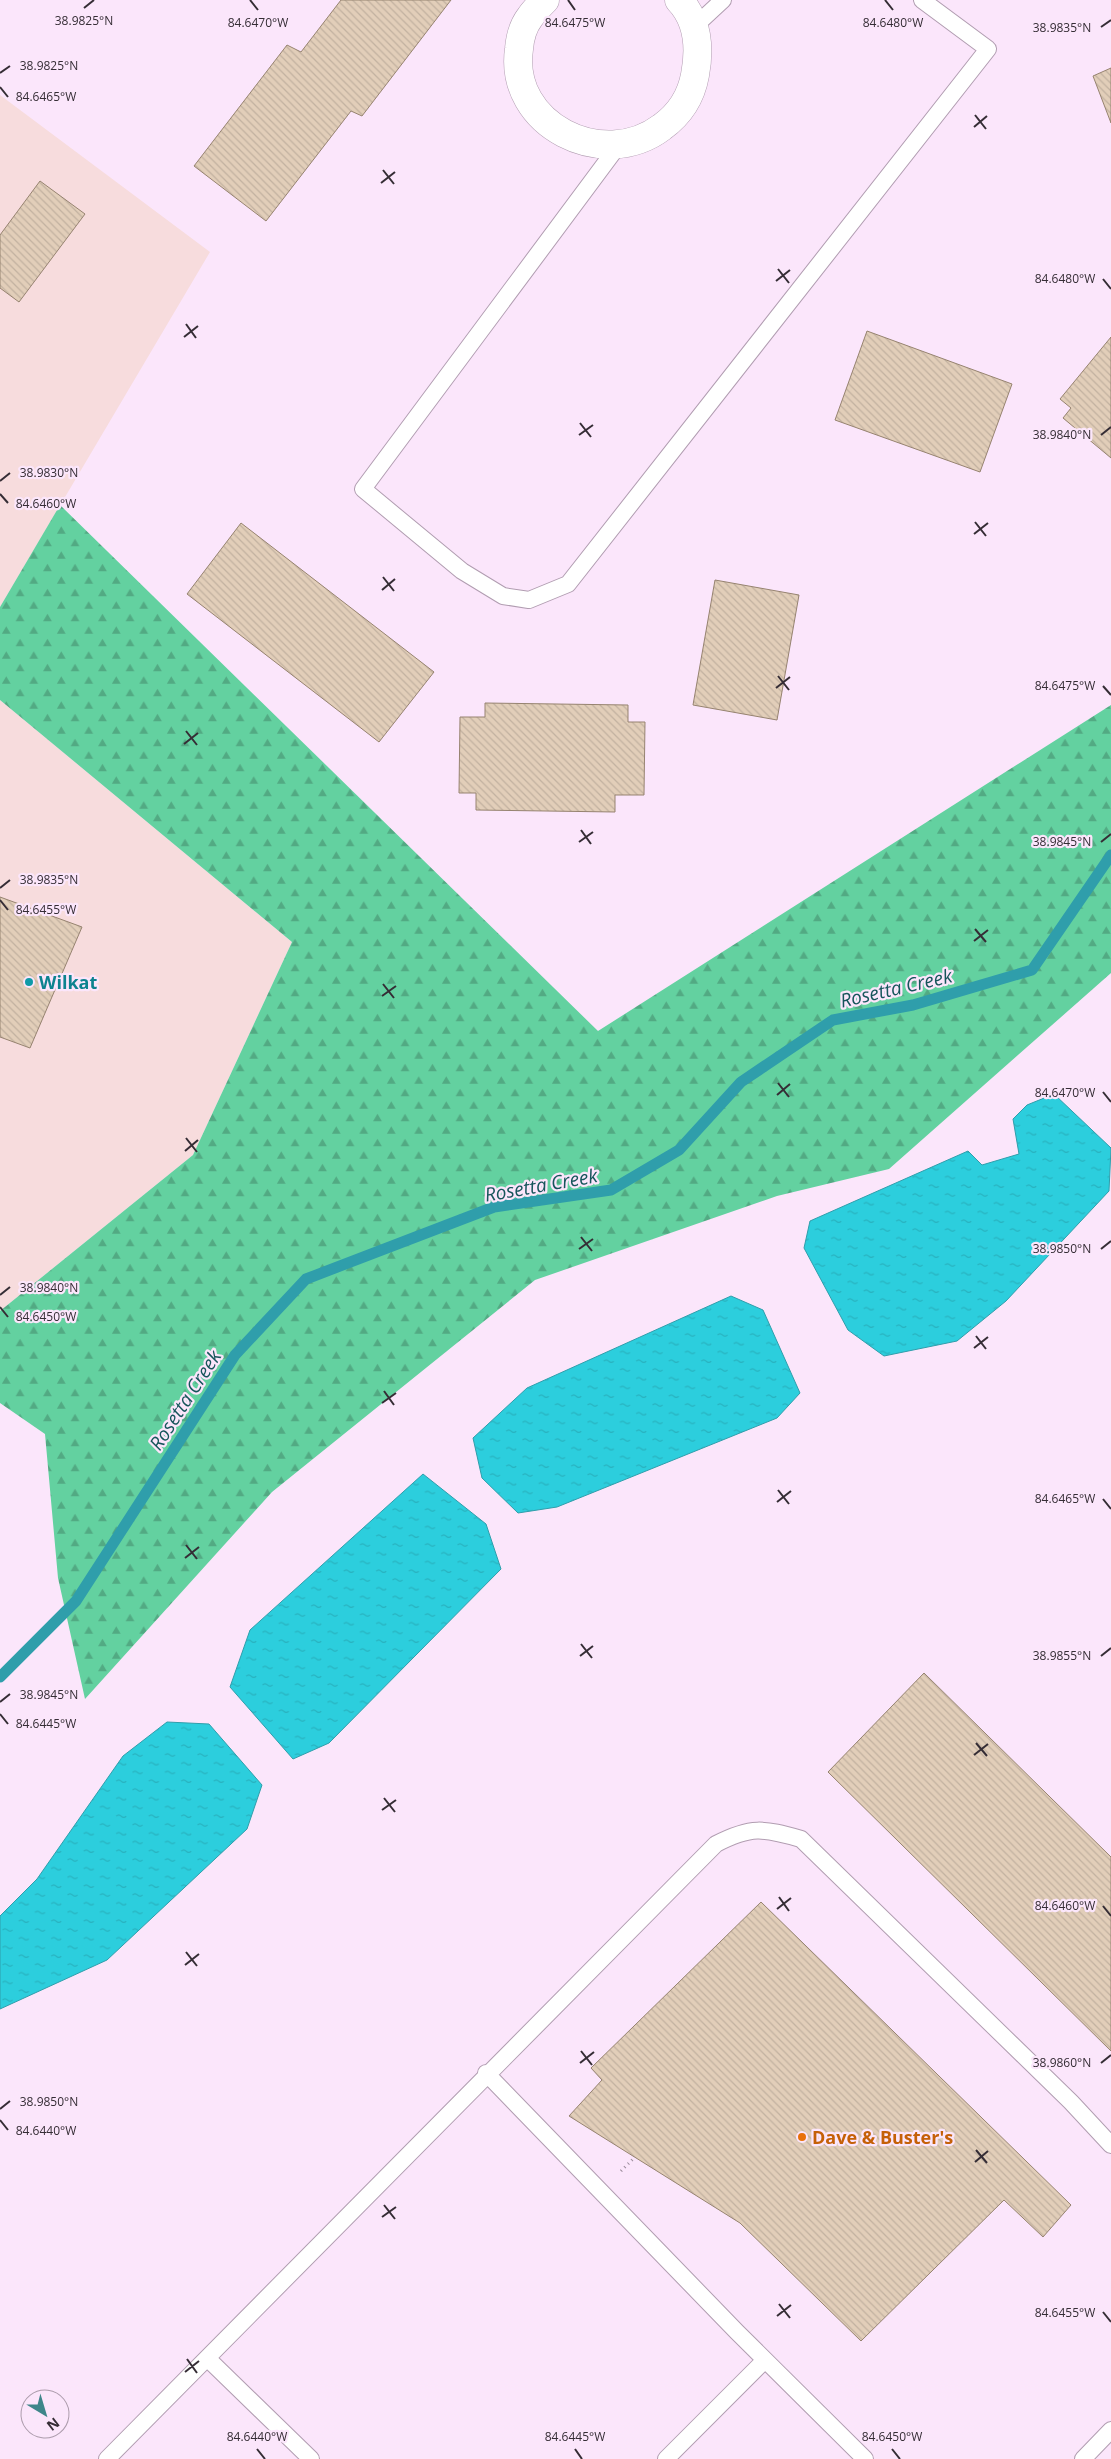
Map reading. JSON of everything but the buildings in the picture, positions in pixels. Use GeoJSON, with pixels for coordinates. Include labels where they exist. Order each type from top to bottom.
{"type":"FeatureCollection","features":[{"type":"Feature","properties":{"kind":"street"},"geometry":{"type":"LineString","coordinates":[[545,0],[530,17],[520,36],[516,66],[524,96],[542,119],[578,141],[618,146],[650,137],[676,117],[692,92],[698,62],[695,26],[680,0]]}},
{"type":"Feature","properties":{"kind":"lane"},"geometry":{"type":"LineString","coordinates":[[695,26],[723,0]]}},
{"type":"Feature","properties":{"kind":"lane"},"geometry":{"type":"LineString","coordinates":[[618,146],[363,489],[462,571],[503,596],[529,600],[568,584],[988,49],[922,0]]}},
{"type":"Feature","properties":{"kind":"lane"},"geometry":{"type":"LineString","coordinates":[[107,2459],[486,2074],[716,1844],[739,1832],[768,1830],[800,1839],[1072,2102],[1111,2145]]}},
{"type":"Feature","properties":{"kind":"lane"},"geometry":{"type":"LineString","coordinates":[[486,2074],[765,2360],[865,2459]]}},
{"type":"Feature","properties":{"kind":"lane"},"geometry":{"type":"LineString","coordinates":[[207,2358],[311,2459]]}},
{"type":"Feature","properties":{"kind":"lane"},"geometry":{"type":"LineString","coordinates":[[666,2459],[765,2360]]}},
{"type":"Feature","properties":{"kind":"lane"},"geometry":{"type":"LineString","coordinates":[[1083,2459],[1111,2430]]}},
{"type":"Feature","properties":{"kind":"path"},"geometry":{"type":"LineString","coordinates":[[622,2171],[635,2157]]}},
{"type":"Feature","properties":{"kind":"shaded area"},"geometry":{"type":"Polygon","coordinates":[[[0,95],[210,252],[0,607],[0,95]]]}},
{"type":"Feature","properties":{"kind":"shaded area"},"geometry":{"type":"Polygon","coordinates":[[[0,700],[292,942],[193,1155],[0,1311],[0,700]]]}},
{"type":"Feature","properties":{"kind":"green space"},"geometry":{"type":"Polygon","coordinates":[[[60,505],[598,1031],[1111,705],[1111,973],[889,1169],[777,1196],[535,1280],[272,1492],[85,1699],[58,1578],[45,1434],[0,1403],[0,1311],[193,1155],[292,942],[0,700],[0,607],[60,505]]]}},
{"type":"Feature","properties":{"kind":"water"},"geometry":{"type":"Polygon","coordinates":[[[1054,1094],[1111,1148],[1109,1191],[1006,1301],[957,1341],[884,1356],[848,1330],[804,1248],[810,1221],[968,1151],[982,1165],[1019,1154],[1013,1119],[1027,1105],[1054,1094]]]}},
{"type":"Feature","properties":{"kind":"water"},"geometry":{"type":"Polygon","coordinates":[[[731,1296],[763,1310],[800,1393],[777,1418],[557,1507],[518,1513],[482,1478],[473,1438],[527,1388],[731,1296]]]}},
{"type":"Feature","properties":{"kind":"water"},"geometry":{"type":"Polygon","coordinates":[[[423,1474],[486,1524],[501,1569],[329,1743],[293,1759],[230,1687],[250,1630],[423,1474]]]}},
{"type":"Feature","properties":{"kind":"water"},"geometry":{"type":"Polygon","coordinates":[[[167,1722],[209,1724],[262,1785],[247,1829],[107,1960],[0,2009],[0,1916],[37,1879],[123,1756],[167,1722]]]}},
{"type":"Feature","properties":{"kind":"waterway","name":"Rosetta Creek"},"geometry":{"type":"LineString","coordinates":[[0,1677],[76,1601],[235,1355],[306,1279],[494,1207],[611,1190],[679,1150],[741,1082],[833,1020],[913,1005],[1032,970],[1111,855]]}},
{"type":"Feature","properties":{"kind":"place","name":"Wilkat"},"geometry":{"type":"Point","coordinates":[29,982]}},
{"type":"Feature","properties":{"kind":"place","name":"Dave & Buster's"},"geometry":{"type":"Point","coordinates":[802,2137]}}]}
